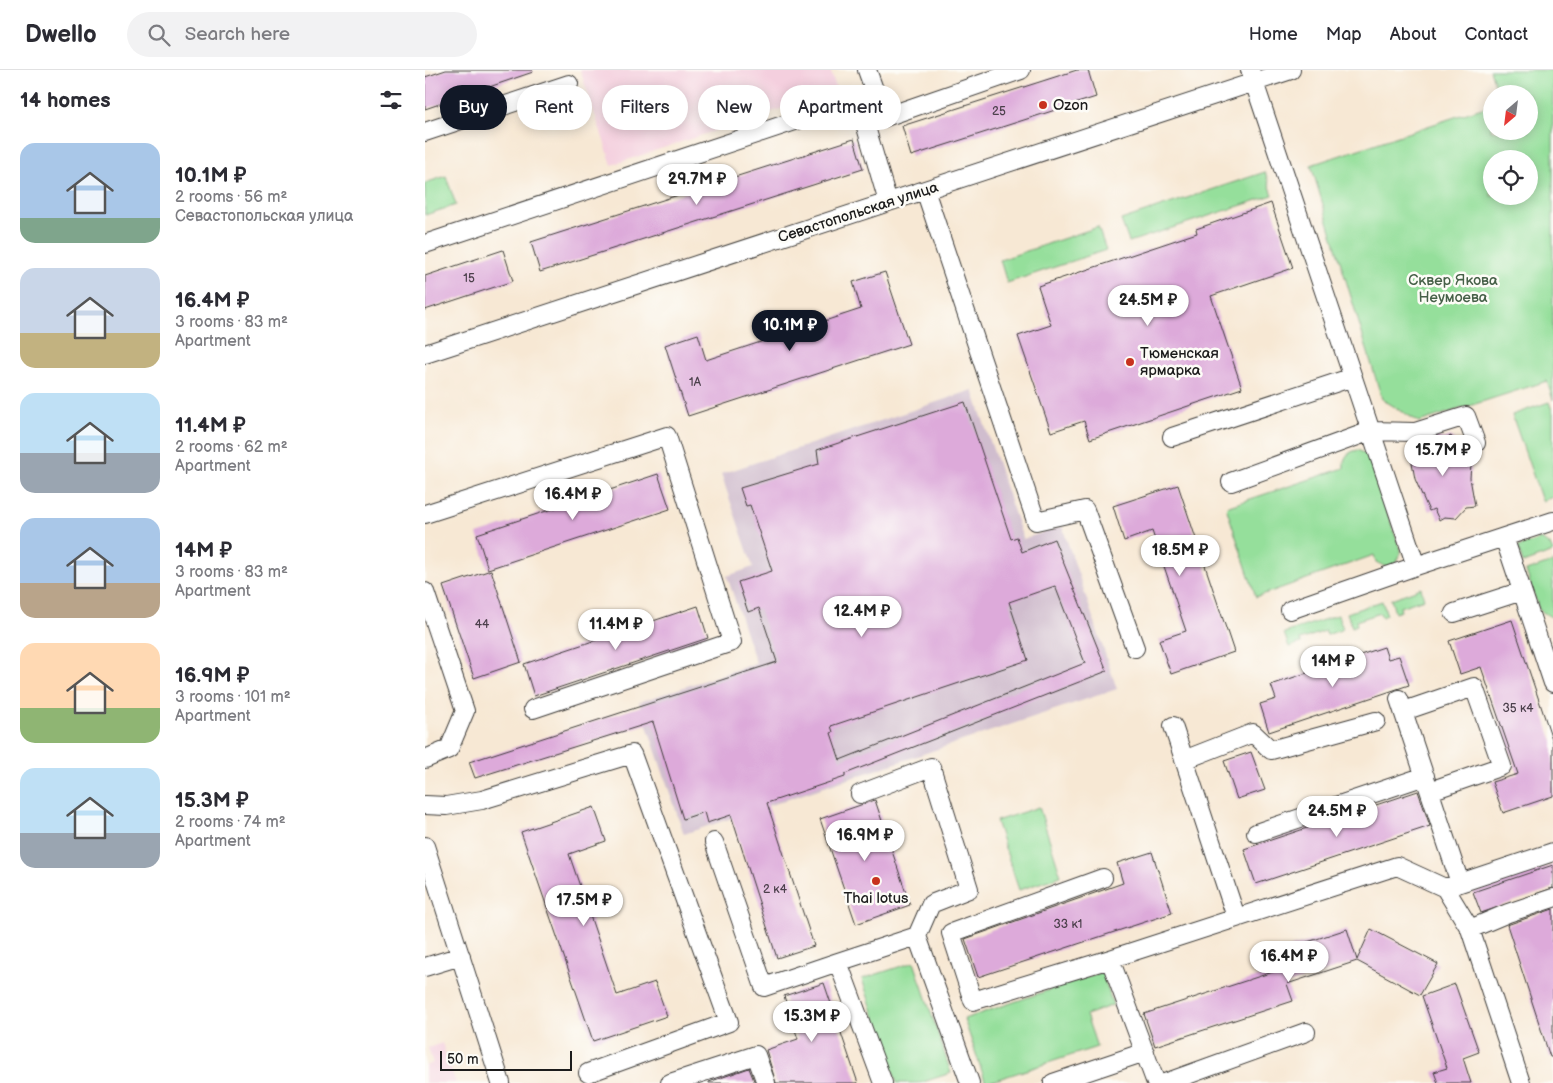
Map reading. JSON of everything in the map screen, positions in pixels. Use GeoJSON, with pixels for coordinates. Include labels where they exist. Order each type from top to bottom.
{"type":"FeatureCollection","features":[{"type":"Feature","properties":{"kind":"street"},"geometry":{"type":"LineString","coordinates":[[867,70],[872,85]]}},
{"type":"Feature","properties":{"kind":"street"},"geometry":{"type":"LineString","coordinates":[[901,112],[1021,70]]}},
{"type":"Feature","properties":{"kind":"street","name":"Севастопольская улица"},"geometry":{"type":"LineString","coordinates":[[425,354],[925,190],[1252,76],[1291,70]]}},
{"type":"Feature","properties":{"kind":"street"},"geometry":{"type":"LineString","coordinates":[[1252,76],[1417,566]]}},
{"type":"Feature","properties":{"kind":"street"},"geometry":{"type":"LineString","coordinates":[[425,132],[569,84]]}},
{"type":"Feature","properties":{"kind":"street"},"geometry":{"type":"LineString","coordinates":[[425,244],[780,126]]}},
{"type":"Feature","properties":{"kind":"street"},"geometry":{"type":"LineString","coordinates":[[867,130],[888,202]]}},
{"type":"Feature","properties":{"kind":"street"},"geometry":{"type":"LineString","coordinates":[[925,190],[1036,521],[1085,510],[1135,648]]}},
{"type":"Feature","properties":{"kind":"street"},"geometry":{"type":"LineString","coordinates":[[1172,437],[1353,377]]}},
{"type":"Feature","properties":{"kind":"street"},"geometry":{"type":"LineString","coordinates":[[1231,482],[1371,431],[1415,432],[1466,416],[1476,443]]}},
{"type":"Feature","properties":{"kind":"street"},"geometry":{"type":"LineString","coordinates":[[425,514],[667,436],[732,642],[533,709]]}},
{"type":"Feature","properties":{"kind":"street"},"geometry":{"type":"LineString","coordinates":[[1290,610],[1553,521]]}},
{"type":"Feature","properties":{"kind":"street"},"geometry":{"type":"LineString","coordinates":[[1504,537],[1553,684]]}},
{"type":"Feature","properties":{"kind":"street"},"geometry":{"type":"LineString","coordinates":[[1454,613],[1522,591]]}},
{"type":"Feature","properties":{"kind":"street"},"geometry":{"type":"LineString","coordinates":[[425,592],[465,711],[449,749],[425,759]]}},
{"type":"Feature","properties":{"kind":"street"},"geometry":{"type":"LineString","coordinates":[[1256,833],[1428,784],[1501,766],[1474,687],[1402,705],[1428,784],[1453,885],[1470,929],[1521,1083]]}},
{"type":"Feature","properties":{"kind":"street"},"geometry":{"type":"LineString","coordinates":[[1184,760],[1253,733],[1271,750],[1376,721]]}},
{"type":"Feature","properties":{"kind":"street"},"geometry":{"type":"LineString","coordinates":[[1173,726],[1236,918]]}},
{"type":"Feature","properties":{"kind":"street"},"geometry":{"type":"LineString","coordinates":[[425,805],[446,806],[482,800],[632,754],[729,1022],[588,1073]]}},
{"type":"Feature","properties":{"kind":"street"},"geometry":{"type":"LineString","coordinates":[[860,794],[931,767],[969,889],[931,904],[917,936],[970,1083]]}},
{"type":"Feature","properties":{"kind":"street"},"geometry":{"type":"LineString","coordinates":[[714,842],[764,987],[917,936]]}},
{"type":"Feature","properties":{"kind":"street"},"geometry":{"type":"LineString","coordinates":[[425,846],[501,1083]]}},
{"type":"Feature","properties":{"kind":"street"},"geometry":{"type":"LineString","coordinates":[[1103,878],[951,933],[973,1001],[1111,959],[1397,866],[1453,885],[1553,852]]}},
{"type":"Feature","properties":{"kind":"street"},"geometry":{"type":"LineString","coordinates":[[1470,929],[1508,913],[1553,898]]}},
{"type":"Feature","properties":{"kind":"street"},"geometry":{"type":"LineString","coordinates":[[425,967],[461,956]]}},
{"type":"Feature","properties":{"kind":"street"},"geometry":{"type":"LineString","coordinates":[[1111,959],[1156,1083]]}},
{"type":"Feature","properties":{"kind":"street"},"geometry":{"type":"LineString","coordinates":[[838,962],[883,1083]]}},
{"type":"Feature","properties":{"kind":"street"},"geometry":{"type":"LineString","coordinates":[[1165,1083],[1306,1032]]}},
{"type":"Feature","properties":{"kind":"street"},"geometry":{"type":"LineString","coordinates":[[1053,1083],[1145,1052]]}},
{"type":"Feature","properties":{"kind":"street"},"geometry":{"type":"LineString","coordinates":[[670,1083],[756,1054],[766,1083]]}},
{"type":"Feature","properties":{"kind":"shaded area"},"geometry":{"type":"Polygon","coordinates":[[[580,70],[830,70],[835,85],[780,85],[780,109],[770,112],[770,85],[698,85],[698,130],[717,130],[612,165],[592,106],[592,85],[585,85],[580,70]]]}},
{"type":"Feature","properties":{"kind":"shaded area"},"geometry":{"type":"Polygon","coordinates":[[[973,390],[1023,539],[1062,526],[1117,689],[684,834],[639,702],[756,663],[727,576],[753,567],[721,474],[973,390]]]}},
{"type":"Feature","properties":{"kind":"shaded area"},"geometry":{"type":"Polygon","coordinates":[[[442,1043],[456,1083],[425,1083],[425,1066],[433,1063],[428,1048],[442,1043]]]}},
{"type":"Feature","properties":{"kind":"green space","name":"Сквер Якова Неумоева"},"geometry":{"type":"Polygon","coordinates":[[[1490,70],[1553,70],[1553,400],[1547,381],[1419,422],[1382,399],[1311,165],[1483,108],[1483,140],[1538,140],[1538,85],[1495,85],[1490,70]]]}},
{"type":"Feature","properties":{"kind":"green space"},"geometry":{"type":"Polygon","coordinates":[[[1265,172],[1273,195],[1129,242],[1121,220],[1265,172]]]}},
{"type":"Feature","properties":{"kind":"green space"},"geometry":{"type":"Polygon","coordinates":[[[446,176],[456,205],[425,215],[425,183],[446,176]]]}},
{"type":"Feature","properties":{"kind":"green space"},"geometry":{"type":"Polygon","coordinates":[[[1098,227],[1106,250],[1007,283],[1000,260],[1098,227]]]}},
{"type":"Feature","properties":{"kind":"green space"},"geometry":{"type":"Polygon","coordinates":[[[1549,402],[1553,413],[1553,497],[1542,501],[1512,415],[1549,402]]]}},
{"type":"Feature","properties":{"kind":"green space"},"geometry":{"type":"Polygon","coordinates":[[[1358,450],[1367,455],[1369,459],[1400,549],[1400,556],[1397,561],[1393,565],[1386,567],[1376,562],[1374,555],[1256,597],[1226,507],[1344,468],[1346,456],[1358,450]]]}},
{"type":"Feature","properties":{"kind":"green space"},"geometry":{"type":"Polygon","coordinates":[[[1541,539],[1550,545],[1553,552],[1523,563],[1518,547],[1541,539]]]}},
{"type":"Feature","properties":{"kind":"green space"},"geometry":{"type":"Polygon","coordinates":[[[1553,562],[1553,618],[1539,610],[1526,571],[1553,562]]]}},
{"type":"Feature","properties":{"kind":"green space"},"geometry":{"type":"Polygon","coordinates":[[[1421,588],[1424,599],[1400,607],[1401,611],[1395,613],[1391,599],[1421,588]]]}},
{"type":"Feature","properties":{"kind":"green space"},"geometry":{"type":"Polygon","coordinates":[[[1382,601],[1387,615],[1382,617],[1380,613],[1356,621],[1357,625],[1352,627],[1347,613],[1382,601]]]}},
{"type":"Feature","properties":{"kind":"green space"},"geometry":{"type":"Polygon","coordinates":[[[1338,615],[1343,629],[1327,635],[1325,631],[1300,640],[1301,643],[1289,647],[1284,633],[1338,615]]]}},
{"type":"Feature","properties":{"kind":"green space"},"geometry":{"type":"Polygon","coordinates":[[[1039,807],[1061,876],[1019,890],[996,821],[1039,807]]]}},
{"type":"Feature","properties":{"kind":"green space"},"geometry":{"type":"Polygon","coordinates":[[[914,962],[951,1073],[920,1083],[897,1083],[862,979],[914,962]]]}},
{"type":"Feature","properties":{"kind":"green space"},"geometry":{"type":"Polygon","coordinates":[[[1102,972],[1113,1005],[1086,1015],[1097,1047],[986,1083],[964,1019],[1102,972]]]}},
{"type":"Feature","properties":{"kind":"building"},"geometry":{"type":"Polygon","coordinates":[[[446,70],[532,70],[533,72],[495,85],[440,85],[440,104],[425,109],[425,77],[446,70]]]}},
{"type":"Feature","properties":{"kind":"building"},"geometry":{"type":"Polygon","coordinates":[[[1077,70],[1088,70],[1096,97],[911,156],[902,126],[1077,70]]]}},
{"type":"Feature","properties":{"kind":"building"},"geometry":{"type":"Polygon","coordinates":[[[854,139],[863,169],[540,272],[531,242],[854,139]]]}},
{"type":"Feature","properties":{"kind":"building","name":"Тюменская ярмарка"},"geometry":{"type":"Polygon","coordinates":[[[1271,203],[1293,268],[1211,296],[1242,388],[1090,439],[1084,421],[1051,432],[1018,336],[1051,325],[1038,286],[1197,233],[1196,229],[1271,203]]]}},
{"type":"Feature","properties":{"kind":"building"},"geometry":{"type":"Polygon","coordinates":[[[503,250],[513,281],[425,310],[425,276],[503,250]]]}},
{"type":"Feature","properties":{"kind":"building"},"geometry":{"type":"Polygon","coordinates":[[[885,272],[909,344],[688,416],[665,345],[698,334],[706,360],[861,309],[853,282],[885,272]]]}},
{"type":"Feature","properties":{"kind":"building"},"geometry":{"type":"Polygon","coordinates":[[[965,402],[1011,539],[1017,537],[1022,552],[1054,539],[1107,671],[845,774],[845,777],[767,803],[814,946],[777,958],[731,815],[707,823],[704,812],[683,819],[653,722],[475,778],[469,762],[777,662],[759,608],[748,612],[738,582],[772,571],[750,505],[746,506],[740,488],[819,464],[817,450],[965,402]],[[1055,586],[1009,602],[1028,660],[831,726],[833,732],[831,733],[840,760],[1085,663],[1055,586]]]}},
{"type":"Feature","properties":{"kind":"building"},"geometry":{"type":"Polygon","coordinates":[[[1437,436],[1443,439],[1451,436],[1471,464],[1470,478],[1475,506],[1466,507],[1456,518],[1444,517],[1439,520],[1434,509],[1429,511],[1415,479],[1411,457],[1416,457],[1414,444],[1437,436]]]}},
{"type":"Feature","properties":{"kind":"building"},"geometry":{"type":"Polygon","coordinates":[[[658,474],[670,509],[488,569],[477,534],[658,474]]]}},
{"type":"Feature","properties":{"kind":"building"},"geometry":{"type":"Polygon","coordinates":[[[1178,485],[1234,652],[1171,674],[1159,640],[1186,631],[1152,531],[1124,541],[1113,506],[1178,485]]]}},
{"type":"Feature","properties":{"kind":"building"},"geometry":{"type":"Polygon","coordinates":[[[491,570],[521,662],[474,678],[443,586],[491,570]]]}},
{"type":"Feature","properties":{"kind":"building"},"geometry":{"type":"Polygon","coordinates":[[[698,606],[708,638],[534,696],[524,664],[698,606]]]}},
{"type":"Feature","properties":{"kind":"building"},"geometry":{"type":"Polygon","coordinates":[[[1512,620],[1553,742],[1553,796],[1503,813],[1492,782],[1518,774],[1481,667],[1460,674],[1449,641],[1512,620]]]}},
{"type":"Feature","properties":{"kind":"building"},"geometry":{"type":"Polygon","coordinates":[[[1384,647],[1388,659],[1399,656],[1409,685],[1269,732],[1260,704],[1276,699],[1271,685],[1384,647]]]}},
{"type":"Feature","properties":{"kind":"building"},"geometry":{"type":"Polygon","coordinates":[[[1251,752],[1265,790],[1237,799],[1224,761],[1251,752]]]}},
{"type":"Feature","properties":{"kind":"building"},"geometry":{"type":"Polygon","coordinates":[[[1418,791],[1430,826],[1256,884],[1244,849],[1418,791]]]}},
{"type":"Feature","properties":{"kind":"building"},"geometry":{"type":"Polygon","coordinates":[[[875,800],[910,905],[856,924],[820,819],[875,800]]]}},
{"type":"Feature","properties":{"kind":"building"},"geometry":{"type":"Polygon","coordinates":[[[594,807],[606,841],[569,854],[617,995],[655,982],[667,1016],[593,1041],[521,832],[594,807]]]}},
{"type":"Feature","properties":{"kind":"building"},"geometry":{"type":"Polygon","coordinates":[[[1152,852],[1172,913],[978,977],[965,939],[1123,883],[1117,863],[1152,852]]]}},
{"type":"Feature","properties":{"kind":"building"},"geometry":{"type":"Polygon","coordinates":[[[1553,865],[1553,888],[1481,913],[1473,892],[1553,865]]]}},
{"type":"Feature","properties":{"kind":"building"},"geometry":{"type":"Polygon","coordinates":[[[1553,909],[1553,1057],[1550,1057],[1507,925],[1553,909]]]}},
{"type":"Feature","properties":{"kind":"building"},"geometry":{"type":"Polygon","coordinates":[[[1347,929],[1357,960],[1371,929],[1438,964],[1420,995],[1357,961],[1287,984],[1293,1001],[1155,1046],[1144,1014],[1282,969],[1277,952],[1347,929]]]}},
{"type":"Feature","properties":{"kind":"building"},"geometry":{"type":"Polygon","coordinates":[[[824,983],[858,1083],[776,1083],[766,1050],[798,1039],[784,996],[824,983]]]}},
{"type":"Feature","properties":{"kind":"building"},"geometry":{"type":"Polygon","coordinates":[[[1455,984],[1479,1052],[1463,1058],[1471,1083],[1438,1083],[1434,1072],[1447,1068],[1422,996],[1455,984]]]}},
{"type":"Feature","properties":{"kind":"building"},"geometry":{"type":"Polygon","coordinates":[[[749,1068],[755,1083],[709,1083],[709,1082],[749,1068]]]}},
{"type":"Feature","properties":{"kind":"place","name":"Ozon"},"geometry":{"type":"Point","coordinates":[1043,105]}},
{"type":"Feature","properties":{"kind":"place","name":"Тюменская ярмарка"},"geometry":{"type":"Point","coordinates":[1130,362]}},
{"type":"Feature","properties":{"kind":"place","name":"Thai lotus"},"geometry":{"type":"Point","coordinates":[876,881]}}]}
